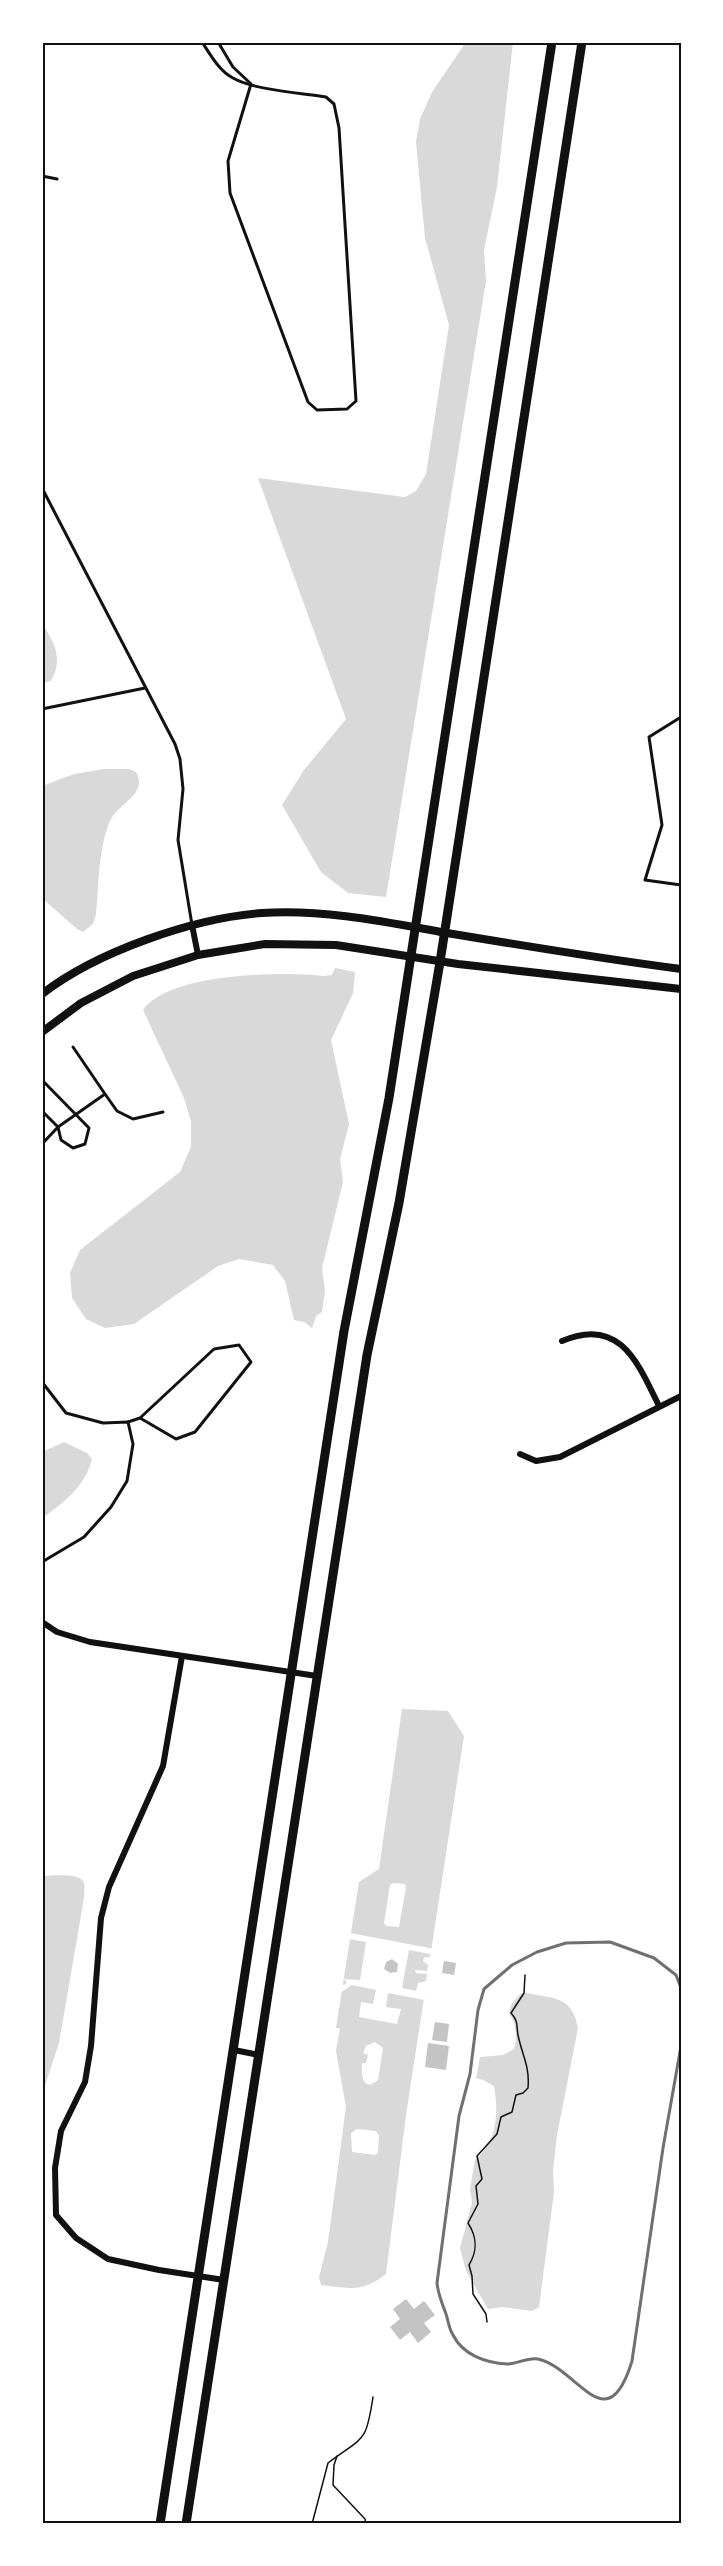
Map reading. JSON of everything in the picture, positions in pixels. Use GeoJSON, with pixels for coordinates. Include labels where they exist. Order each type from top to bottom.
{"type":"FeatureCollection","features":[{"type":"Feature","properties":{"kind":"main road"},"geometry":{"type":"LineString","coordinates":[[160,2524],[344,1331],[389,1098],[552,42]]}},
{"type":"Feature","properties":{"kind":"main road"},"geometry":{"type":"LineString","coordinates":[[186,2524],[367,1355],[405,1169],[445,932],[582,42]]}},
{"type":"Feature","properties":{"kind":"street"},"geometry":{"type":"LineString","coordinates":[[42,994],[89,965],[138,944],[192,925],[261,913],[302,913],[415,927],[681,969]]}},
{"type":"Feature","properties":{"kind":"street"},"geometry":{"type":"LineString","coordinates":[[192,925],[198,955]]}},
{"type":"Feature","properties":{"kind":"street"},"geometry":{"type":"LineString","coordinates":[[42,1032],[81,1003],[133,976],[198,955],[265,944],[336,945],[440,962],[681,989]]}},
{"type":"Feature","properties":{"kind":"street"},"geometry":{"type":"LineString","coordinates":[[562,1341],[579,1334],[615,1340],[626,1347],[635,1358],[659,1406]]}},
{"type":"Feature","properties":{"kind":"street"},"geometry":{"type":"LineString","coordinates":[[520,1454],[536,1461],[560,1457],[681,1396]]}},
{"type":"Feature","properties":{"kind":"street"},"geometry":{"type":"LineString","coordinates":[[42,1622],[57,1632],[90,1642],[317,1676]]}},
{"type":"Feature","properties":{"kind":"street"},"geometry":{"type":"LineString","coordinates":[[182,1656],[163,1766],[109,1887],[101,1918],[91,2046],[85,2082],[61,2131],[55,2168],[56,2215],[76,2238],[108,2259],[224,2280]]}},
{"type":"Feature","properties":{"kind":"street"},"geometry":{"type":"LineString","coordinates":[[234,2050],[259,2055]]}},
{"type":"Feature","properties":{"kind":"lane"},"geometry":{"type":"LineString","coordinates":[[202,42],[218,66],[232,78],[326,98],[334,104],[339,128],[356,401],[347,409],[317,410],[308,402],[230,193],[228,161],[252,84]]}},
{"type":"Feature","properties":{"kind":"lane"},"geometry":{"type":"LineString","coordinates":[[218,42],[233,67],[252,84]]}},
{"type":"Feature","properties":{"kind":"lane"},"geometry":{"type":"LineString","coordinates":[[42,176],[57,179]]}},
{"type":"Feature","properties":{"kind":"lane"},"geometry":{"type":"LineString","coordinates":[[42,488],[175,744],[180,759],[183,789],[178,840],[192,925]]}},
{"type":"Feature","properties":{"kind":"lane"},"geometry":{"type":"LineString","coordinates":[[42,709],[145,688]]}},
{"type":"Feature","properties":{"kind":"lane"},"geometry":{"type":"LineString","coordinates":[[681,717],[649,737],[662,825],[645,880],[681,885]]}},
{"type":"Feature","properties":{"kind":"lane"},"geometry":{"type":"LineString","coordinates":[[73,1047],[117,1111],[133,1119],[163,1112]]}},
{"type":"Feature","properties":{"kind":"lane"},"geometry":{"type":"LineString","coordinates":[[42,1080],[90,1128],[85,1144],[74,1148],[61,1140],[58,1127],[42,1111]]}},
{"type":"Feature","properties":{"kind":"lane"},"geometry":{"type":"LineString","coordinates":[[42,1144],[58,1127],[105,1094]]}},
{"type":"Feature","properties":{"kind":"lane"},"geometry":{"type":"LineString","coordinates":[[42,1382],[66,1413],[102,1423],[128,1422],[140,1418],[214,1349],[239,1345],[251,1362],[195,1432],[176,1439],[140,1418]]}},
{"type":"Feature","properties":{"kind":"lane"},"geometry":{"type":"LineString","coordinates":[[42,1562],[84,1537],[111,1507],[127,1481],[133,1444],[128,1422]]}},
{"type":"Feature","properties":{"kind":"path"},"geometry":{"type":"LineString","coordinates":[[488,2322],[486,2314],[473,2295],[472,2276],[469,2270],[476,2242],[468,2223],[469,2217],[478,2204],[476,2186],[482,2179],[478,2153],[493,2141],[501,2117],[513,2112],[516,2095],[528,2088],[527,2060],[519,2038],[519,2024],[511,2013],[524,1993],[525,1976]]}},
{"type":"Feature","properties":{"kind":"path"},"geometry":{"type":"LineString","coordinates":[[312,2524],[322,2495],[324,2472],[328,2463],[365,2436],[373,2397]]}},
{"type":"Feature","properties":{"kind":"path"},"geometry":{"type":"LineString","coordinates":[[338,2455],[334,2465],[333,2485],[365,2519],[366,2524]]}},
{"type":"Feature","properties":{"kind":"shaded area"},"geometry":{"type":"Polygon","coordinates":[[[470,42],[513,42],[497,187],[484,250],[486,281],[386,897],[348,893],[321,872],[282,805],[304,770],[346,719],[258,478],[405,497],[416,491],[426,474],[449,325],[425,238],[416,142],[420,119],[432,92],[464,45],[470,42]]]}},
{"type":"Feature","properties":{"kind":"shaded area"},"geometry":{"type":"Polygon","coordinates":[[[42,623],[54,644],[57,665],[51,681],[42,683],[42,623]]]}},
{"type":"Feature","properties":{"kind":"shaded area"},"geometry":{"type":"Polygon","coordinates":[[[104,769],[129,769],[136,772],[139,780],[135,793],[110,821],[101,855],[96,914],[93,924],[83,932],[42,898],[42,786],[74,774],[104,769]]]}},
{"type":"Feature","properties":{"kind":"shaded area"},"geometry":{"type":"Polygon","coordinates":[[[335,968],[355,972],[353,993],[331,1040],[349,1124],[340,1159],[343,1182],[322,1268],[325,1291],[322,1312],[316,1316],[312,1328],[304,1322],[294,1320],[285,1281],[273,1265],[239,1259],[218,1266],[134,1324],[105,1328],[86,1319],[72,1298],[70,1273],[80,1250],[180,1172],[191,1147],[191,1121],[184,1098],[143,1010],[156,998],[176,988],[200,982],[255,975],[323,976],[332,975],[335,968]]]}},
{"type":"Feature","properties":{"kind":"shaded area"},"geometry":{"type":"Polygon","coordinates":[[[64,1442],[87,1453],[92,1459],[79,1485],[58,1507],[42,1518],[42,1452],[64,1442]]]}},
{"type":"Feature","properties":{"kind":"shaded area"},"geometry":{"type":"Polygon","coordinates":[[[402,1709],[448,1711],[464,1736],[406,2115],[386,2274],[362,2287],[321,2285],[319,2277],[328,2242],[346,2107],[336,2051],[340,2028],[336,2028],[359,1882],[379,1869],[402,1709]],[[405,1884],[390,1885],[384,1923],[386,1926],[399,1927],[406,1887],[405,1884]],[[375,2042],[366,2046],[363,2053],[368,2055],[366,2063],[362,2063],[362,2072],[364,2081],[369,2084],[378,2080],[383,2048],[375,2042]],[[357,2129],[351,2133],[352,2152],[375,2155],[378,2153],[379,2136],[376,2131],[357,2129]]]}},
{"type":"Feature","properties":{"kind":"shaded area"},"geometry":{"type":"Polygon","coordinates":[[[42,1876],[77,1877],[84,1883],[84,1898],[59,2043],[42,2095],[42,1876]]]}},
{"type":"Feature","properties":{"kind":"shaded area"},"geometry":{"type":"Polygon","coordinates":[[[527,1993],[554,1998],[567,2004],[578,2028],[557,2135],[553,2171],[554,2192],[539,2307],[532,2311],[502,2307],[488,2309],[466,2271],[460,2248],[472,2203],[470,2189],[475,2160],[492,2136],[496,2117],[494,2086],[476,2078],[480,2057],[503,2055],[514,2049],[516,2031],[509,2013],[511,2005],[520,1994],[527,1993]]]}},
{"type":"Feature","properties":{"kind":"pier"},"geometry":{"type":"Polygon","coordinates":[[[350,1933],[435,1949],[428,1991],[425,1991],[424,2000],[388,1993],[386,2007],[401,2009],[397,2024],[359,2017],[361,2002],[373,2004],[376,1990],[352,1985],[340,1993],[341,1986],[347,1983],[344,1979],[360,1980],[366,1942],[349,1939],[350,1933]],[[409,1950],[402,1988],[416,1991],[418,1983],[426,1981],[427,1974],[416,1973],[415,1970],[427,1971],[428,1965],[423,1961],[424,1957],[430,1957],[430,1954],[409,1950]]]}},
{"type":"Feature","properties":{"kind":"building"},"geometry":{"type":"Polygon","coordinates":[[[392,1959],[398,1964],[397,1972],[390,1973],[384,1969],[386,1962],[392,1959]]]}},
{"type":"Feature","properties":{"kind":"building"},"geometry":{"type":"Polygon","coordinates":[[[444,1961],[456,1963],[454,1975],[442,1973],[444,1961]]]}},
{"type":"Feature","properties":{"kind":"building"},"geometry":{"type":"Polygon","coordinates":[[[435,2022],[449,2024],[447,2042],[432,2040],[435,2022]]]}},
{"type":"Feature","properties":{"kind":"building"},"geometry":{"type":"Polygon","coordinates":[[[428,2043],[449,2046],[446,2070],[425,2067],[428,2043]]]}},
{"type":"Feature","properties":{"kind":"building"},"geometry":{"type":"Polygon","coordinates":[[[406,2299],[414,2309],[424,2301],[435,2315],[424,2323],[431,2332],[418,2343],[410,2332],[400,2340],[390,2327],[400,2319],[393,2309],[406,2299]]]}},
{"type":"Feature","properties":{"kind":"railway"},"geometry":{"type":"LineString","coordinates":[[681,1988],[676,1975],[654,1958],[610,1942],[566,1943],[537,1952],[512,1965],[484,1989],[478,2010],[470,2074],[459,2116],[437,2283],[452,2333],[457,2342],[469,2353],[483,2360],[499,2363],[511,2364],[538,2359],[552,2365],[591,2394],[602,2399],[612,2397],[622,2385],[632,2361],[663,2148],[681,2046]]}}]}
